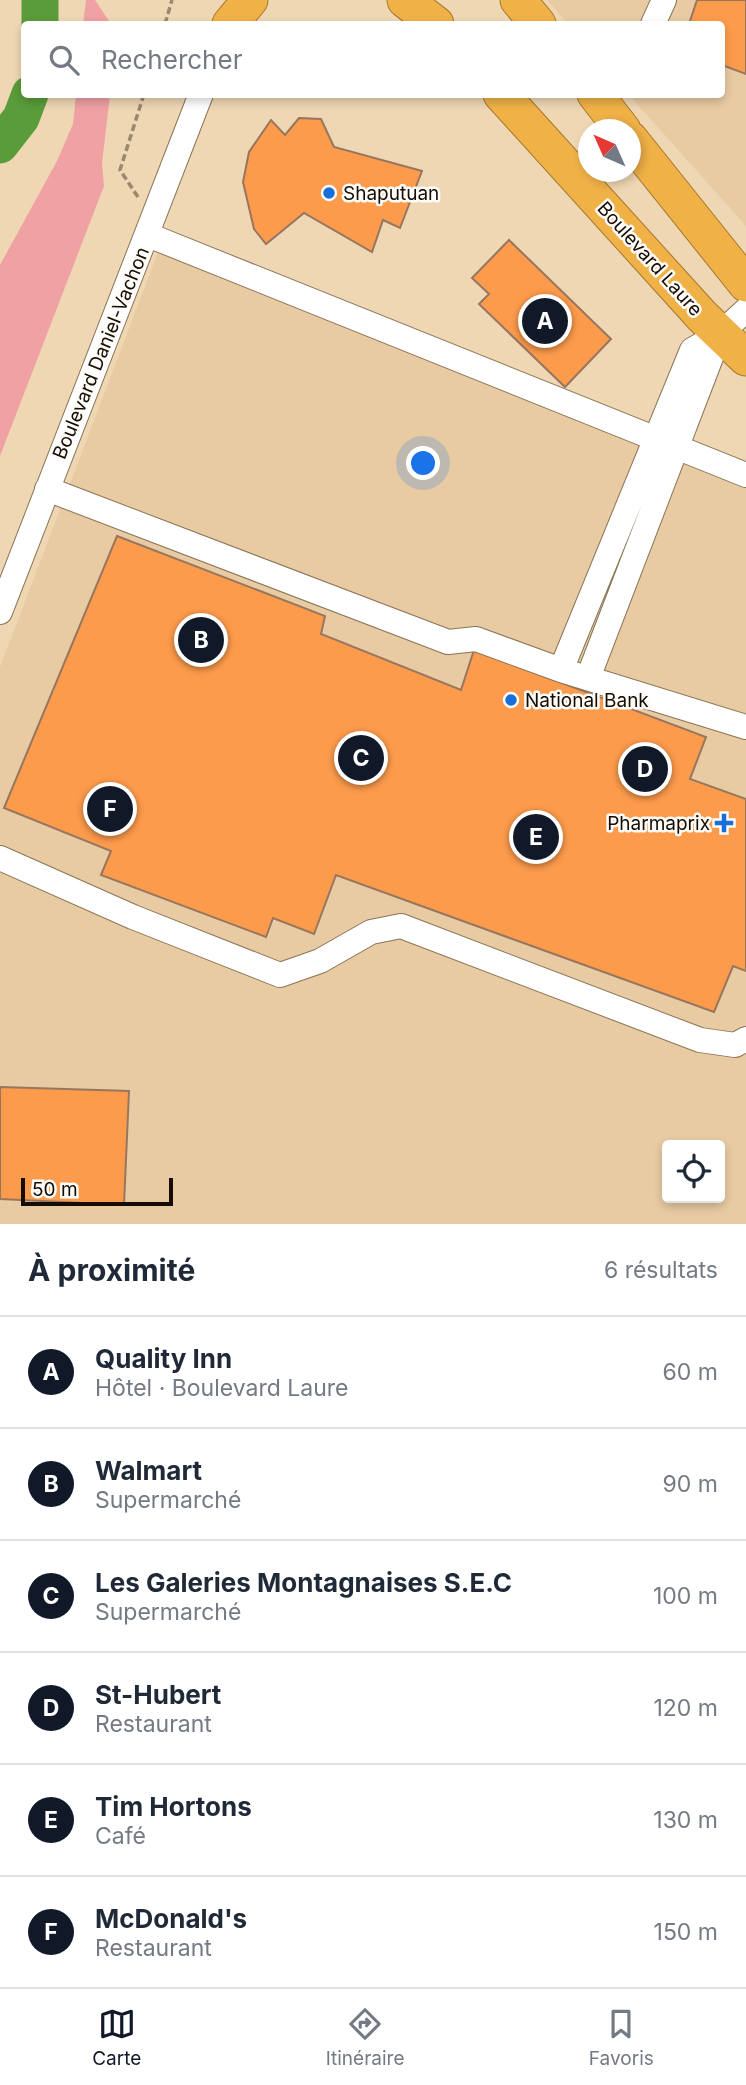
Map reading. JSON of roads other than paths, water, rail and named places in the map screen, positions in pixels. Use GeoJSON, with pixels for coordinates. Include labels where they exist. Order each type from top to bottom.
{"type":"FeatureCollection","features":[{"type":"Feature","properties":{"kind":"highway"},"geometry":{"type":"LineString","coordinates":[[222,0],[226,21]]}},
{"type":"Feature","properties":{"kind":"highway"},"geometry":{"type":"LineString","coordinates":[[229,21],[250,0]]}},
{"type":"Feature","properties":{"kind":"highway"},"geometry":{"type":"LineString","coordinates":[[405,0],[433,21]]}},
{"type":"Feature","properties":{"kind":"highway"},"geometry":{"type":"LineString","coordinates":[[412,0],[434,21]]}},
{"type":"Feature","properties":{"kind":"highway"},"geometry":{"type":"LineString","coordinates":[[518,0],[536,21]]}},
{"type":"Feature","properties":{"kind":"highway","name":"Boulevard Laure"},"geometry":{"type":"LineString","coordinates":[[505,98],[720,334],[746,358]]}},
{"type":"Feature","properties":{"kind":"highway"},"geometry":{"type":"LineString","coordinates":[[617,115],[746,285]]}},
{"type":"Feature","properties":{"kind":"street"},"geometry":{"type":"LineString","coordinates":[[227,21],[236,0]]}},
{"type":"Feature","properties":{"kind":"street"},"geometry":{"type":"LineString","coordinates":[[654,21],[664,0]]}},
{"type":"Feature","properties":{"kind":"street","name":"Boulevard Daniel-Vachon"},"geometry":{"type":"LineString","coordinates":[[0,612],[199,98]]}},
{"type":"Feature","properties":{"kind":"street"},"geometry":{"type":"LineString","coordinates":[[151,226],[746,475]]}},
{"type":"Feature","properties":{"kind":"street"},"geometry":{"type":"LineString","coordinates":[[561,670],[654,437],[692,350],[720,334],[746,310]]}},
{"type":"Feature","properties":{"kind":"street"},"geometry":{"type":"LineString","coordinates":[[588,678],[720,334]]}},
{"type":"Feature","properties":{"kind":"street"},"geometry":{"type":"LineString","coordinates":[[47,489],[448,642],[476,639],[561,670],[746,727]]}},
{"type":"Feature","properties":{"kind":"street"},"geometry":{"type":"LineString","coordinates":[[0,858],[133,918],[280,975],[320,961],[371,932],[401,926],[700,1040],[735,1045],[746,1039]]}},
{"type":"Feature","properties":{"kind":"waterway"},"geometry":{"type":"LineString","coordinates":[[40,0],[40,21]]}},
{"type":"Feature","properties":{"kind":"waterway"},"geometry":{"type":"LineString","coordinates":[[0,145],[21,118],[28,98]]}},
{"type":"Feature","properties":{"kind":"place","name":"Shaputuan"},"geometry":{"type":"Point","coordinates":[329,193]}},
{"type":"Feature","properties":{"kind":"place","name":"Quality Inn"},"geometry":{"type":"Point","coordinates":[545,321]}},
{"type":"Feature","properties":{"kind":"place","name":"Walmart"},"geometry":{"type":"Point","coordinates":[201,640]}},
{"type":"Feature","properties":{"kind":"place","name":"National Bank"},"geometry":{"type":"Point","coordinates":[511,700]}},
{"type":"Feature","properties":{"kind":"place","name":"Les Galeries Montagnaises S.E.C"},"geometry":{"type":"Point","coordinates":[361,758]}},
{"type":"Feature","properties":{"kind":"place","name":"St-Hubert"},"geometry":{"type":"Point","coordinates":[645,769]}},
{"type":"Feature","properties":{"kind":"place","name":"McDonald's"},"geometry":{"type":"Point","coordinates":[110,809]}},
{"type":"Feature","properties":{"kind":"place","name":"Pharmaprix"},"geometry":{"type":"Point","coordinates":[724,823]}},
{"type":"Feature","properties":{"kind":"place","name":"Tim Hortons"},"geometry":{"type":"Point","coordinates":[536,837]}}]}
